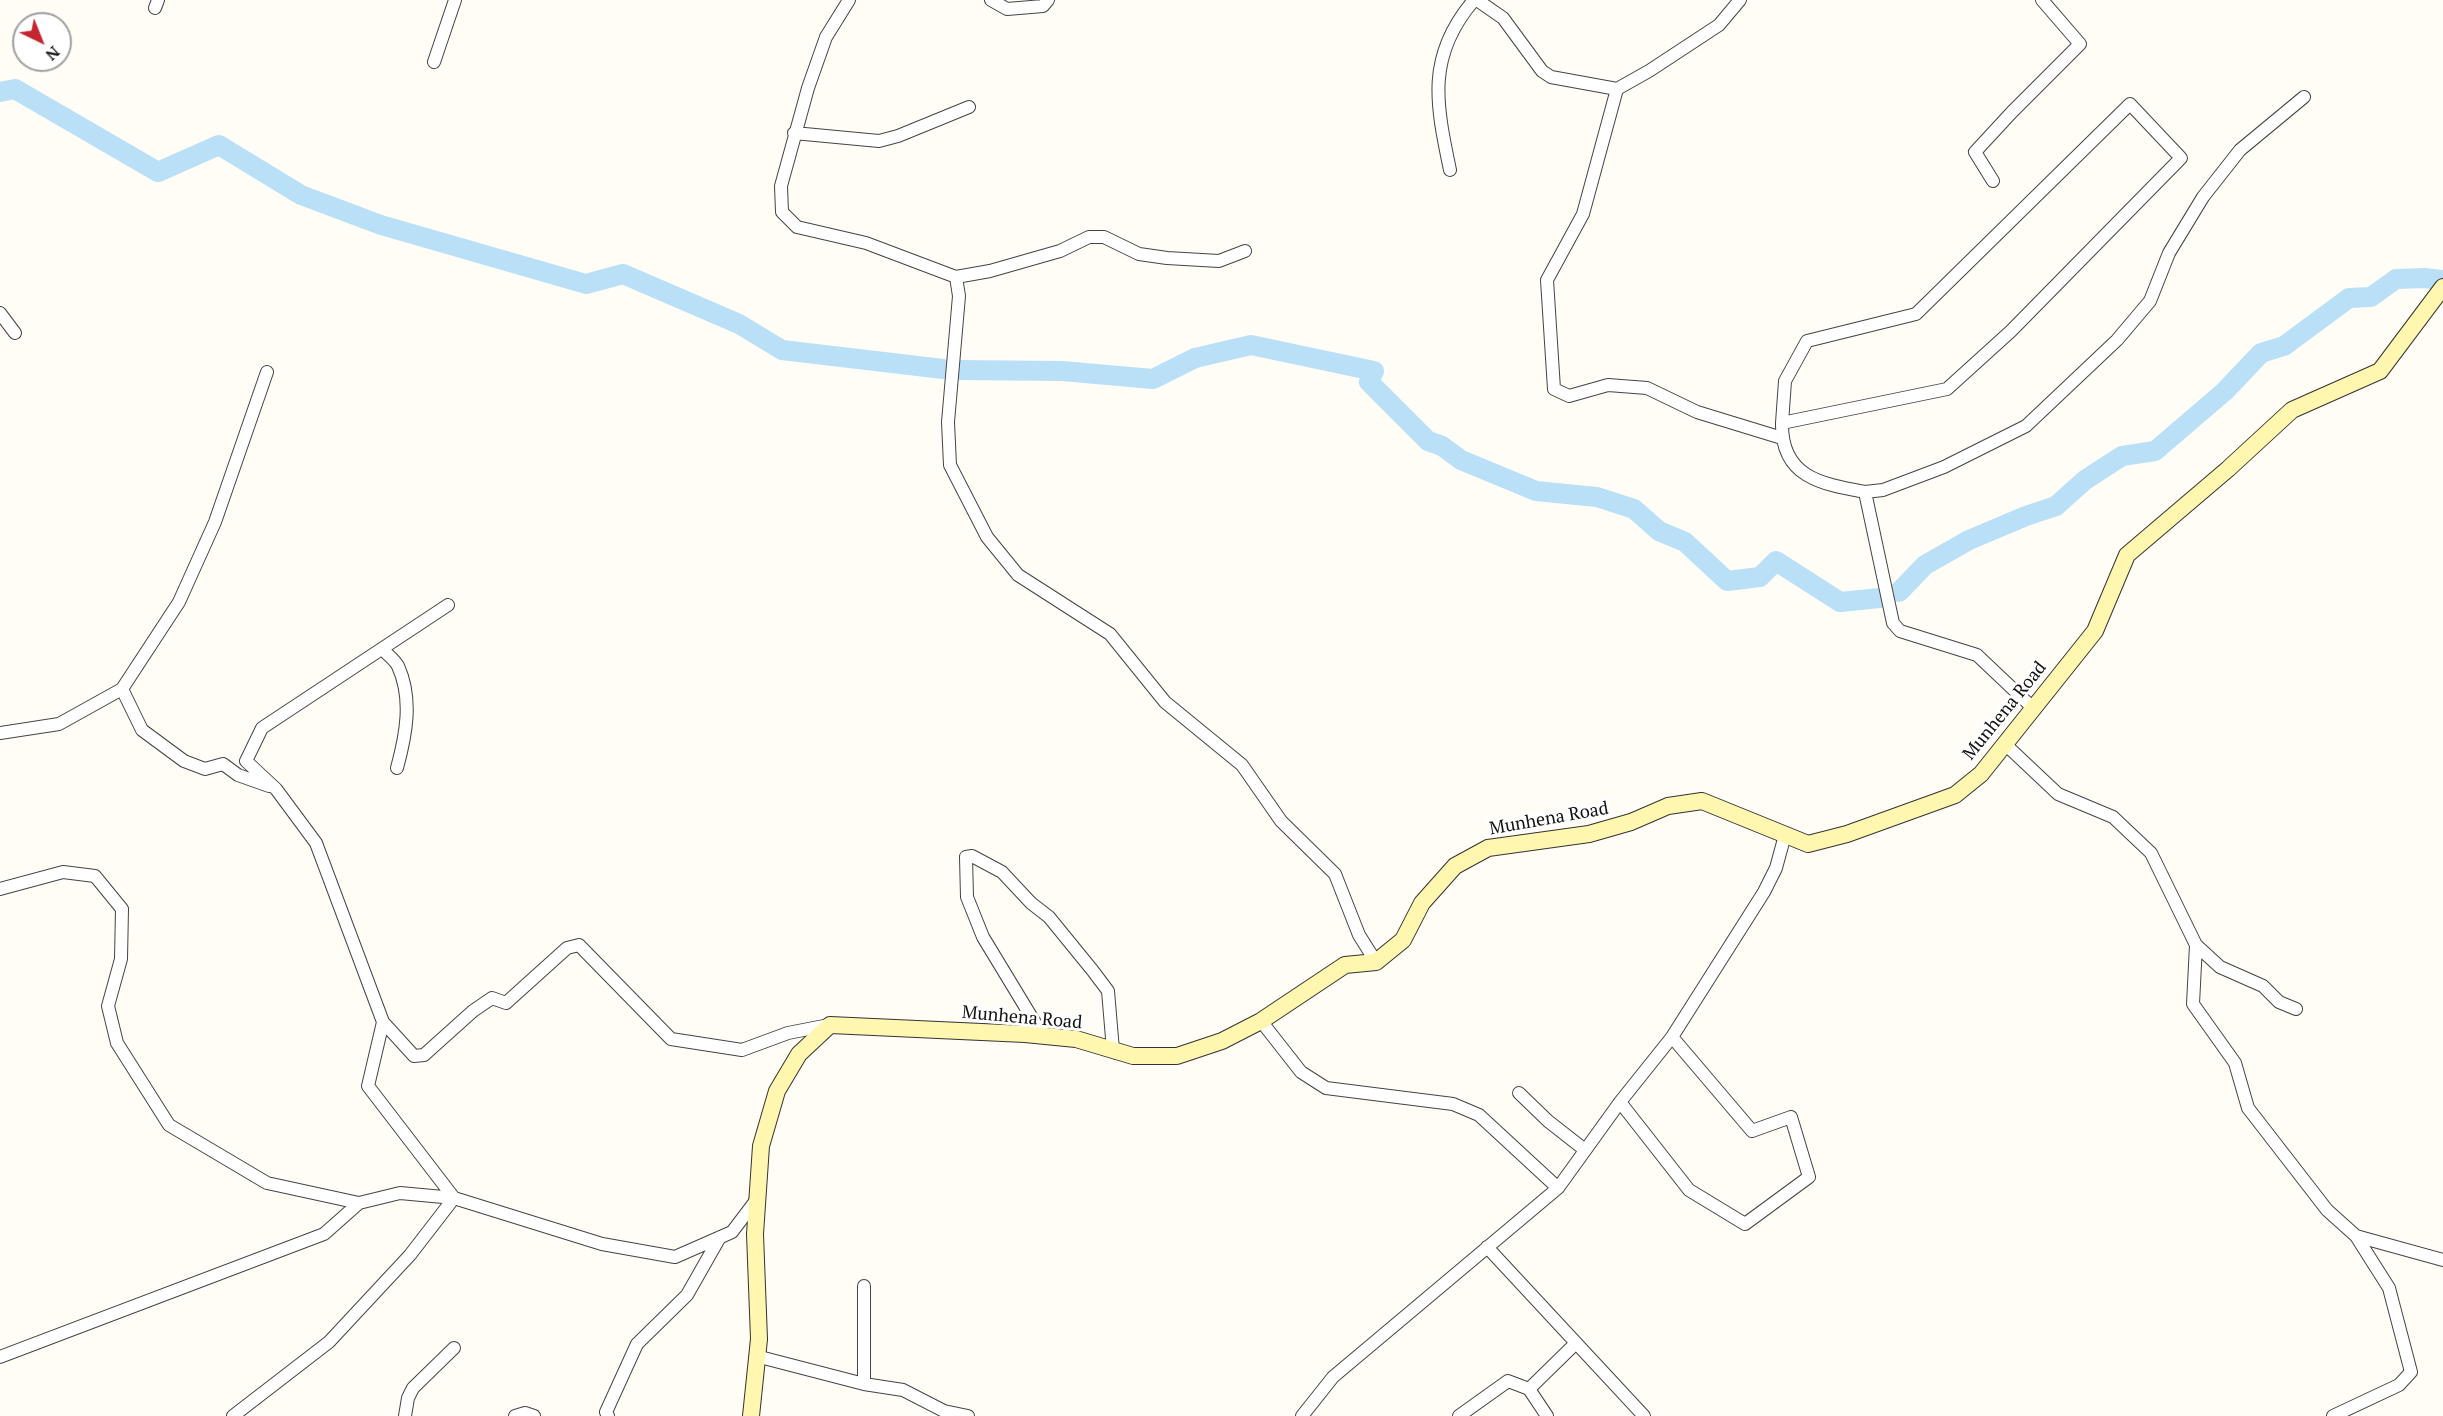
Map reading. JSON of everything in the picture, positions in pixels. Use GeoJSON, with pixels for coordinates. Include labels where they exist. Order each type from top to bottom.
{"type":"FeatureCollection","features":[{"type":"Feature","properties":{"kind":"street"},"geometry":{"type":"LineString","coordinates":[[434,62],[455,0]]}},
{"type":"Feature","properties":{"kind":"street"},"geometry":{"type":"LineString","coordinates":[[849,0],[826,37],[794,133],[782,186],[782,212],[797,227],[866,243],[956,277],[990,271],[1060,251],[1089,237],[1104,237],[1139,254],[1167,258],[1219,261],[1245,251]]}},
{"type":"Feature","properties":{"kind":"street"},"geometry":{"type":"LineString","coordinates":[[991,0],[1007,9],[1043,6],[1048,0]]}},
{"type":"Feature","properties":{"kind":"street"},"geometry":{"type":"LineString","coordinates":[[1450,170],[1438,115],[1437,80],[1448,39],[1458,19],[1476,0],[1503,18],[1542,71],[1551,77],[1617,89],[1719,25],[1740,0]]}},
{"type":"Feature","properties":{"kind":"street"},"geometry":{"type":"LineString","coordinates":[[1993,181],[1975,152],[2080,44],[2042,0]]}},
{"type":"Feature","properties":{"kind":"street"},"geometry":{"type":"LineString","coordinates":[[1617,89],[1583,214],[1547,280],[1554,389],[1569,396],[1608,385],[1647,388],[1697,412],[1782,438]]}},
{"type":"Feature","properties":{"kind":"street"},"geometry":{"type":"LineString","coordinates":[[1782,423],[1947,388],[2011,331],[2181,158],[2130,104],[1916,314],[1807,341],[1785,381],[1782,423],[1782,438],[1796,468],[1826,485],[1864,492],[1883,490],[1944,467],[2026,426],[2117,340],[2150,301],[2169,253],[2203,197],[2240,150],[2304,97]]}},
{"type":"Feature","properties":{"kind":"street"},"geometry":{"type":"LineString","coordinates":[[794,133],[879,141],[969,107]]}},
{"type":"Feature","properties":{"kind":"street"},"geometry":{"type":"LineString","coordinates":[[956,277],[959,296],[950,376],[948,422],[950,465],[987,537],[1018,575],[1110,634],[1165,702],[1242,765],[1281,821],[1335,874],[1359,935],[1376,962]]}},
{"type":"Feature","properties":{"kind":"street","name":"Munhena Road"},"geometry":{"type":"LineString","coordinates":[[830,1025],[1043,1036],[1076,1039],[1133,1056],[1178,1056],[1222,1041],[1261,1021],[1345,965],[1376,962],[1403,940],[1422,903],[1455,866],[1488,848],[1589,834],[1631,822],[1668,806],[1702,801],[1808,844],[1847,834],[1955,795],[1981,774],[2095,632],[2127,555],[2228,469],[2292,410],[2380,371],[2443,288]]}},
{"type":"Feature","properties":{"kind":"street"},"geometry":{"type":"LineString","coordinates":[[0,313],[15,333]]}},
{"type":"Feature","properties":{"kind":"street"},"geometry":{"type":"LineString","coordinates":[[0,733],[59,724],[122,689],[179,602],[215,522],[267,372]]}},
{"type":"Feature","properties":{"kind":"street"},"geometry":{"type":"LineString","coordinates":[[1864,492],[1893,623],[1900,630],[1977,655],[2033,708]]}},
{"type":"Feature","properties":{"kind":"street"},"geometry":{"type":"LineString","coordinates":[[448,605],[262,728],[246,761],[276,789],[316,843],[383,1022],[414,1056],[424,1055],[473,1011],[492,998],[506,1003],[567,948],[579,945],[671,1039],[742,1050],[788,1033],[830,1025]]}},
{"type":"Feature","properties":{"kind":"street"},"geometry":{"type":"LineString","coordinates":[[382,649],[397,665],[406,701],[407,735],[397,768]]}},
{"type":"Feature","properties":{"kind":"street"},"geometry":{"type":"LineString","coordinates":[[122,689],[142,730],[184,761],[205,769],[223,764],[238,775],[276,789]]}},
{"type":"Feature","properties":{"kind":"street"},"geometry":{"type":"LineString","coordinates":[[2005,744],[2058,794],[2113,817],[2151,853],[2196,945],[2220,967],[2263,986],[2279,1002],[2296,1009]]}},
{"type":"Feature","properties":{"kind":"street"},"geometry":{"type":"LineString","coordinates":[[1302,1416],[1333,1377],[1558,1188],[1620,1102],[1672,1037],[1764,892],[1776,868],[1785,835]]}},
{"type":"Feature","properties":{"kind":"street"},"geometry":{"type":"LineString","coordinates":[[1043,1036],[983,937],[967,897],[966,857],[972,856],[1002,872],[1031,903],[1048,917],[1108,991],[1113,1050]]}},
{"type":"Feature","properties":{"kind":"street"},"geometry":{"type":"LineString","coordinates":[[0,889],[63,872],[95,876],[122,909],[121,959],[108,1006],[117,1043],[169,1125],[267,1183],[359,1203],[400,1193],[454,1198],[602,1244],[675,1257],[732,1232],[757,1199]]}},
{"type":"Feature","properties":{"kind":"street"},"geometry":{"type":"LineString","coordinates":[[2196,945],[2193,1004],[2235,1063],[2248,1108],[2327,1209],[2356,1236],[2389,1288],[2411,1372],[2399,1385],[2333,1416]]}},
{"type":"Feature","properties":{"kind":"street"},"geometry":{"type":"LineString","coordinates":[[1261,1021],[1301,1072],[1326,1088],[1453,1104],[1479,1115],[1558,1188]]}},
{"type":"Feature","properties":{"kind":"street"},"geometry":{"type":"LineString","coordinates":[[383,1022],[368,1086],[454,1198]]}},
{"type":"Feature","properties":{"kind":"street"},"geometry":{"type":"LineString","coordinates":[[751,1416],[759,1339],[755,1234],[761,1146],[777,1091],[799,1054],[830,1025]]}},
{"type":"Feature","properties":{"kind":"street"},"geometry":{"type":"LineString","coordinates":[[1620,1102],[1689,1190],[1745,1224],[1809,1177],[1791,1117],[1752,1131],[1672,1037]]}},
{"type":"Feature","properties":{"kind":"street"},"geometry":{"type":"LineString","coordinates":[[1519,1093],[1548,1121],[1585,1150]]}},
{"type":"Feature","properties":{"kind":"street"},"geometry":{"type":"LineString","coordinates":[[233,1416],[329,1342],[410,1255],[454,1198]]}},
{"type":"Feature","properties":{"kind":"street"},"geometry":{"type":"LineString","coordinates":[[0,1357],[324,1234],[359,1203]]}},
{"type":"Feature","properties":{"kind":"street"},"geometry":{"type":"LineString","coordinates":[[2356,1236],[2443,1260]]}},
{"type":"Feature","properties":{"kind":"street"},"geometry":{"type":"LineString","coordinates":[[608,1416],[606,1412],[637,1344],[687,1295],[720,1237]]}},
{"type":"Feature","properties":{"kind":"street"},"geometry":{"type":"LineString","coordinates":[[1487,1247],[1644,1416]]}},
{"type":"Feature","properties":{"kind":"street"},"geometry":{"type":"LineString","coordinates":[[864,1286],[864,1384]]}},
{"type":"Feature","properties":{"kind":"street"},"geometry":{"type":"LineString","coordinates":[[1528,1389],[1576,1342]]}},
{"type":"Feature","properties":{"kind":"street"},"geometry":{"type":"LineString","coordinates":[[405,1416],[408,1398],[413,1388],[454,1348]]}},
{"type":"Feature","properties":{"kind":"street"},"geometry":{"type":"LineString","coordinates":[[756,1356],[864,1384],[903,1390],[944,1411],[968,1416]]}},
{"type":"Feature","properties":{"kind":"street"},"geometry":{"type":"LineString","coordinates":[[1459,1416],[1508,1381],[1528,1389],[1547,1416]]}},
{"type":"Feature","properties":{"kind":"street"},"geometry":{"type":"LineString","coordinates":[[515,1416],[525,1413],[534,1416]]}},
{"type":"Feature","properties":{"kind":"waterway"},"geometry":{"type":"LineString","coordinates":[[0,92],[15,89],[158,172],[219,145],[301,195],[381,225],[586,284],[623,274],[739,324],[782,350],[943,369]]}},
{"type":"Feature","properties":{"kind":"waterway"},"geometry":{"type":"LineString","coordinates":[[1899,592],[1925,565],[1969,540],[2056,506],[2085,480],[2122,456],[2155,451],[2225,391],[2261,353],[2284,346],[2349,298],[2371,297],[2396,279],[2443,280]]}},
{"type":"Feature","properties":{"kind":"waterway"},"geometry":{"type":"LineString","coordinates":[[957,370],[1062,371],[1153,379],[1195,358],[1251,345],[1374,371],[1369,382],[1428,441],[1442,446],[1461,460],[1536,491],[1597,497],[1634,509],[1659,531],[1685,542],[1727,581],[1760,577],[1776,561],[1840,602],[1880,598]]}}]}
